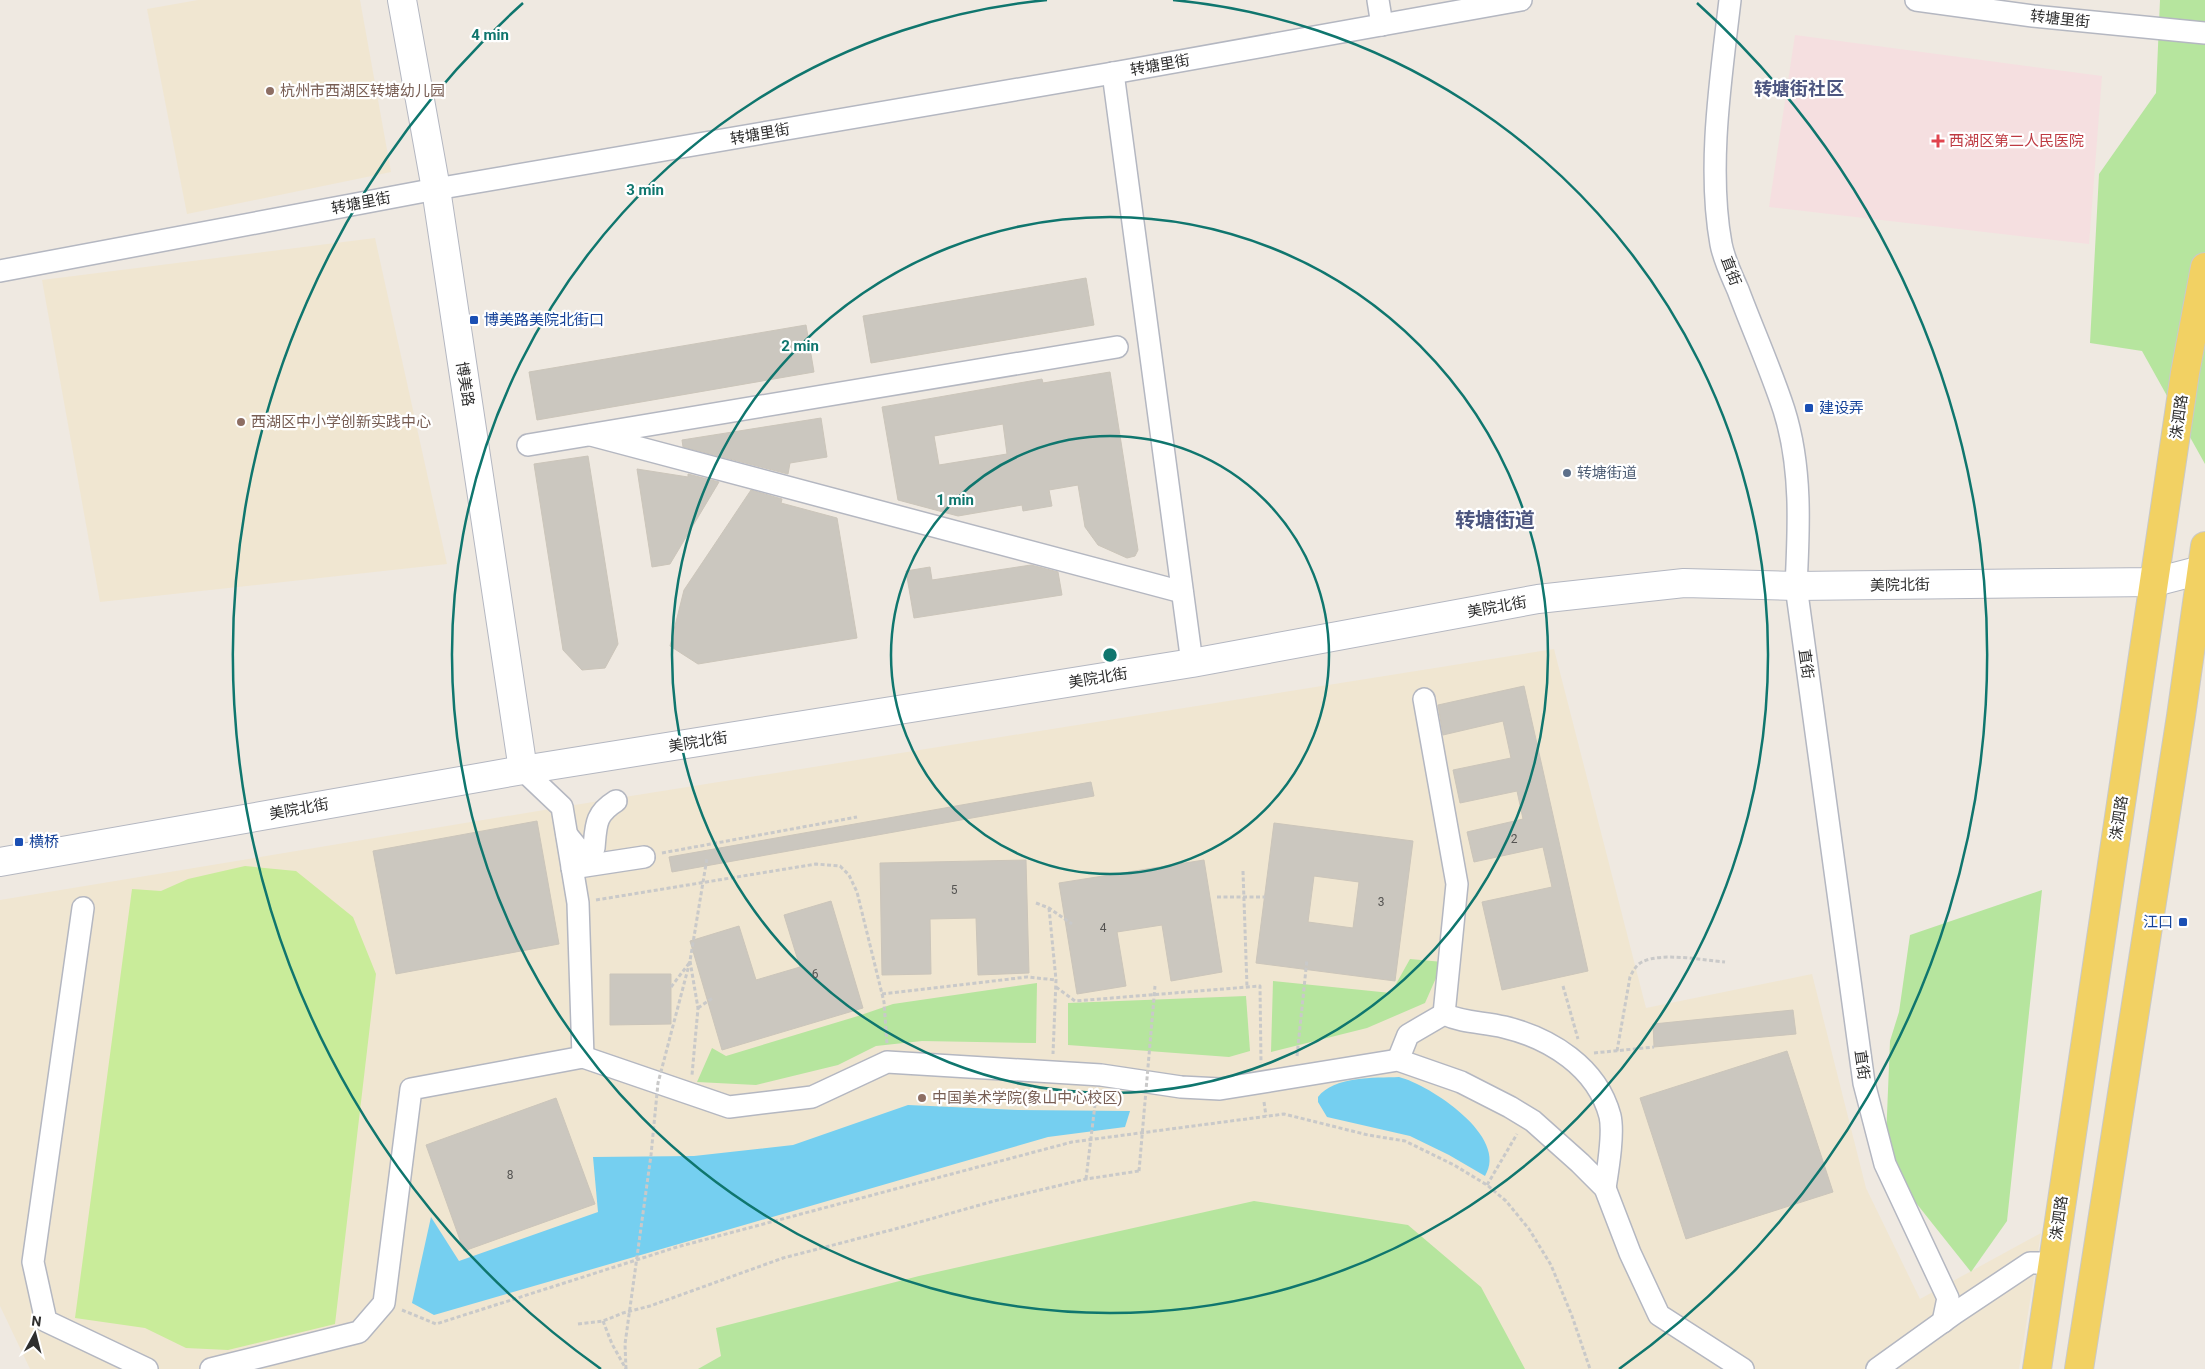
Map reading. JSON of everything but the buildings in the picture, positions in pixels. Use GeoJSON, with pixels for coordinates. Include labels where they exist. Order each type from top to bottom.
{"type":"FeatureCollection","features":[{"type":"Feature","properties":{"kind":"main road","name":"洙泗路"},"geometry":{"type":"LineString","coordinates":[[2037,1369],[2185,373],[2205,267]]}},
{"type":"Feature","properties":{"kind":"main road"},"geometry":{"type":"LineString","coordinates":[[2079,1369],[2204,561]]}},
{"type":"Feature","properties":{"kind":"street","name":"博美路"},"geometry":{"type":"LineString","coordinates":[[402,0],[436,189],[522,770]]}},
{"type":"Feature","properties":{"kind":"street"},"geometry":{"type":"LineString","coordinates":[[1378,0],[1382,25]]}},
{"type":"Feature","properties":{"kind":"street","name":"转塘里街"},"geometry":{"type":"LineString","coordinates":[[0,271],[436,189],[1114,73],[1522,0]]}},
{"type":"Feature","properties":{"kind":"street","name":"直街"},"geometry":{"type":"LineString","coordinates":[[1730,0],[1720,87],[1716,166],[1721,247],[1784,411],[1792,444],[1800,516],[1796,586],[1864,1083],[1885,1164],[1948,1298],[1943,1322]]}},
{"type":"Feature","properties":{"kind":"street","name":"转塘里街"},"geometry":{"type":"LineString","coordinates":[[1916,0],[2033,16],[2205,33]]}},
{"type":"Feature","properties":{"kind":"street"},"geometry":{"type":"LineString","coordinates":[[1114,73],[1192,663]]}},
{"type":"Feature","properties":{"kind":"street"},"geometry":{"type":"LineString","coordinates":[[528,445],[1117,347]]}},
{"type":"Feature","properties":{"kind":"street"},"geometry":{"type":"LineString","coordinates":[[591,435],[1182,592]]}},
{"type":"Feature","properties":{"kind":"street","name":"美院北街"},"geometry":{"type":"LineString","coordinates":[[0,862],[522,770],[1192,663],[1538,599],[1684,583],[1796,586],[2155,582],[2204,561]]}},
{"type":"Feature","properties":{"kind":"street"},"geometry":{"type":"LineString","coordinates":[[1424,698],[1457,884],[1444,1014]]}},
{"type":"Feature","properties":{"kind":"street"},"geometry":{"type":"LineString","coordinates":[[522,770],[562,807],[578,903],[583,1057]]}},
{"type":"Feature","properties":{"kind":"street"},"geometry":{"type":"LineString","coordinates":[[567,835],[580,851],[594,848],[596,825],[599,817],[603,810],[616,801]]}},
{"type":"Feature","properties":{"kind":"street"},"geometry":{"type":"LineString","coordinates":[[572,868],[644,856]]}},
{"type":"Feature","properties":{"kind":"street"},"geometry":{"type":"LineString","coordinates":[[83,908],[33,1262],[46,1321],[147,1369]]}},
{"type":"Feature","properties":{"kind":"street"},"geometry":{"type":"LineString","coordinates":[[1444,1014],[1456,1020],[1503,1027],[1542,1039],[1575,1055],[1601,1091],[1610,1118],[1609,1154],[1605,1188]]}},
{"type":"Feature","properties":{"kind":"street"},"geometry":{"type":"LineString","coordinates":[[1398,1060],[1408,1035],[1444,1014]]}},
{"type":"Feature","properties":{"kind":"street"},"geometry":{"type":"LineString","coordinates":[[211,1369],[358,1332],[384,1303],[411,1089],[583,1057],[730,1107],[812,1097],[887,1062],[1101,1075],[1181,1087],[1220,1089],[1398,1060],[1480,1090],[1527,1118],[1580,1163],[1605,1188],[1630,1253],[1659,1315],[1743,1369]]}},
{"type":"Feature","properties":{"kind":"street"},"geometry":{"type":"LineString","coordinates":[[1877,1369],[2030,1263],[2052,1263]]}},
{"type":"Feature","properties":{"kind":"path"},"geometry":{"type":"LineString","coordinates":[[644,856],[857,817]]}},
{"type":"Feature","properties":{"kind":"path"},"geometry":{"type":"LineString","coordinates":[[626,1369],[625,1344],[651,1155],[658,1083],[690,961],[706,858]]}},
{"type":"Feature","properties":{"kind":"path"},"geometry":{"type":"LineString","coordinates":[[578,903],[816,864],[840,866],[849,875],[857,892],[882,994],[887,1062]]}},
{"type":"Feature","properties":{"kind":"path"},"geometry":{"type":"LineString","coordinates":[[1243,871],[1247,987]]}},
{"type":"Feature","properties":{"kind":"path"},"geometry":{"type":"LineString","coordinates":[[1217,898],[1265,897]]}},
{"type":"Feature","properties":{"kind":"path"},"geometry":{"type":"LineString","coordinates":[[1036,903],[1049,908],[1072,924]]}},
{"type":"Feature","properties":{"kind":"path"},"geometry":{"type":"LineString","coordinates":[[1049,908],[1056,980],[1053,1072]]}},
{"type":"Feature","properties":{"kind":"path"},"geometry":{"type":"LineString","coordinates":[[1617,1051],[1630,977],[1638,965],[1657,957],[1725,962]]}},
{"type":"Feature","properties":{"kind":"path"},"geometry":{"type":"LineString","coordinates":[[1295,1077],[1307,959]]}},
{"type":"Feature","properties":{"kind":"path"},"geometry":{"type":"LineString","coordinates":[[671,987],[690,961]]}},
{"type":"Feature","properties":{"kind":"path"},"geometry":{"type":"LineString","coordinates":[[687,1092],[691,1080],[698,1008],[690,961]]}},
{"type":"Feature","properties":{"kind":"path"},"geometry":{"type":"LineString","coordinates":[[882,994],[1027,977],[1056,980]]}},
{"type":"Feature","properties":{"kind":"path"},"geometry":{"type":"LineString","coordinates":[[578,1324],[603,1320],[650,1306],[784,1258],[1086,1178],[1139,1171],[1155,986]]}},
{"type":"Feature","properties":{"kind":"path"},"geometry":{"type":"LineString","coordinates":[[1056,987],[1075,1001],[1260,986],[1261,1082]]}},
{"type":"Feature","properties":{"kind":"path"},"geometry":{"type":"LineString","coordinates":[[1563,986],[1575,1055],[1654,1047]]}},
{"type":"Feature","properties":{"kind":"path"},"geometry":{"type":"LineString","coordinates":[[698,1008],[714,997]]}},
{"type":"Feature","properties":{"kind":"path"},"geometry":{"type":"LineString","coordinates":[[1086,1178],[1097,1088]]}},
{"type":"Feature","properties":{"kind":"path"},"geometry":{"type":"LineString","coordinates":[[384,1303],[436,1324],[677,1247],[1072,1142],[1284,1114],[1368,1135],[1405,1141],[1454,1165],[1487,1185],[1506,1201],[1518,1215],[1551,1265],[1572,1316],[1590,1369]]}},
{"type":"Feature","properties":{"kind":"path"},"geometry":{"type":"LineString","coordinates":[[1487,1185],[1527,1118]]}},
{"type":"Feature","properties":{"kind":"path"},"geometry":{"type":"LineString","coordinates":[[603,1320],[612,1344],[626,1369]]}},
{"type":"Feature","properties":{"kind":"shaded area","name":"杭州市西湖区转塘幼儿园"},"geometry":{"type":"Polygon","coordinates":[[[198,0],[360,0],[391,172],[187,214],[147,9],[198,0]]]}},
{"type":"Feature","properties":{"kind":"shaded area","name":"西湖区第二人民医院"},"geometry":{"type":"Polygon","coordinates":[[[1795,35],[2102,76],[2089,244],[1769,207],[1795,35]]]}},
{"type":"Feature","properties":{"kind":"shaded area","name":"西湖区中小学创新实践中心"},"geometry":{"type":"Polygon","coordinates":[[[375,238],[447,564],[100,602],[42,280],[375,238]]]}},
{"type":"Feature","properties":{"kind":"shaded area","name":"中国美术学院(象山中心校区)"},"geometry":{"type":"Polygon","coordinates":[[[1554,649],[1646,1008],[1812,974],[1866,1188],[1920,1299],[2041,1233],[2019,1369],[30,1369],[0,1306],[0,900],[562,807],[1554,649]]]}},
{"type":"Feature","properties":{"kind":"green space"},"geometry":{"type":"Polygon","coordinates":[[[2160,0],[2205,0],[2205,464],[2142,351],[2090,343],[2099,174],[2156,93],[2160,0]]]}},
{"type":"Feature","properties":{"kind":"green space"},"geometry":{"type":"Polygon","coordinates":[[[245,866],[296,871],[353,917],[376,974],[335,1324],[228,1350],[186,1348],[145,1328],[75,1318],[132,889],[161,891],[188,879],[245,866]]]}},
{"type":"Feature","properties":{"kind":"green space"},"geometry":{"type":"Polygon","coordinates":[[[2042,890],[2007,1221],[1971,1272],[1885,1164],[1890,1041],[1899,1012],[1910,935],[2042,890]]]}},
{"type":"Feature","properties":{"kind":"green space"},"geometry":{"type":"Polygon","coordinates":[[[1410,959],[1443,962],[1425,1003],[1367,1028],[1271,1052],[1273,981],[1391,993],[1410,959]]]}},
{"type":"Feature","properties":{"kind":"green space"},"geometry":{"type":"Polygon","coordinates":[[[1037,983],[1036,1043],[922,1041],[876,1046],[838,1065],[756,1085],[697,1082],[712,1048],[726,1056],[893,1004],[1037,983]]]}},
{"type":"Feature","properties":{"kind":"green space"},"geometry":{"type":"Polygon","coordinates":[[[1246,996],[1250,1051],[1229,1057],[1068,1045],[1068,1003],[1246,996]]]}},
{"type":"Feature","properties":{"kind":"green space"},"geometry":{"type":"Polygon","coordinates":[[[1254,1201],[1408,1225],[1481,1287],[1525,1369],[698,1369],[721,1356],[716,1328],[919,1276],[1254,1201]]]}},
{"type":"Feature","properties":{"kind":"water"},"geometry":{"type":"Polygon","coordinates":[[[1399,1077],[1429,1090],[1463,1115],[1477,1130],[1486,1145],[1490,1161],[1485,1176],[1449,1155],[1410,1136],[1327,1117],[1318,1102],[1318,1097],[1334,1085],[1367,1078],[1399,1077]]]}},
{"type":"Feature","properties":{"kind":"water"},"geometry":{"type":"Polygon","coordinates":[[[908,1105],[1018,1110],[1130,1111],[1125,1127],[1048,1137],[434,1315],[412,1303],[431,1217],[459,1261],[598,1212],[593,1157],[694,1156],[793,1145],[908,1105]]]}},
{"type":"Feature","properties":{"kind":"place","name":"杭州市西湖区转塘幼儿园"},"geometry":{"type":"Point","coordinates":[270,91]}},
{"type":"Feature","properties":{"kind":"place","name":"西湖区第二人民医院"},"geometry":{"type":"Point","coordinates":[1938,141]}},
{"type":"Feature","properties":{"kind":"place","name":"博美路美院北街口"},"geometry":{"type":"Point","coordinates":[474,320]}},
{"type":"Feature","properties":{"kind":"place","name":"建设弄"},"geometry":{"type":"Point","coordinates":[1809,408]}},
{"type":"Feature","properties":{"kind":"place","name":"西湖区中小学创新实践中心"},"geometry":{"type":"Point","coordinates":[241,422]}},
{"type":"Feature","properties":{"kind":"place","name":"转塘街道"},"geometry":{"type":"Point","coordinates":[1567,473]}},
{"type":"Feature","properties":{"kind":"place","name":"横桥"},"geometry":{"type":"Point","coordinates":[19,842]}},
{"type":"Feature","properties":{"kind":"place","name":"江口"},"geometry":{"type":"Point","coordinates":[2183,922]}},
{"type":"Feature","properties":{"kind":"place","name":"中国美术学院(象山中心校区)"},"geometry":{"type":"Point","coordinates":[922,1098]}},
{"type":"Feature","properties":{"kind":"district","name":"转塘街社区"},"geometry":{"type":"Point","coordinates":[1799,88]}},
{"type":"Feature","properties":{"kind":"district","name":"转塘街道"},"geometry":{"type":"Point","coordinates":[1495,520]}}]}
